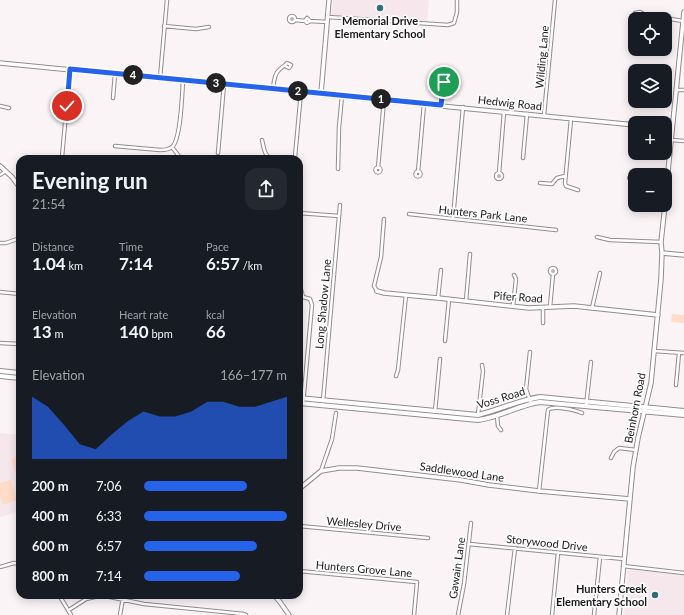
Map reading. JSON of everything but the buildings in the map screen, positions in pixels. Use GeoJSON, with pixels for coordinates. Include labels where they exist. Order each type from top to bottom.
{"type":"FeatureCollection","features":[{"type":"Feature","properties":{"kind":"main road"},"geometry":{"type":"LineString","coordinates":[[0,371],[14,372],[14,378],[0,376]]}},
{"type":"Feature","properties":{"kind":"main road","name":"Voss Road"},"geometry":{"type":"LineString","coordinates":[[470,417],[496,411],[529,399],[550,397],[586,404]]}},
{"type":"Feature","properties":{"kind":"main road","name":"Voss Road"},"geometry":{"type":"LineString","coordinates":[[303,398],[405,408],[435,414]]}},
{"type":"Feature","properties":{"kind":"main road","name":"Voss Road"},"geometry":{"type":"LineString","coordinates":[[303,404],[470,417],[478,420],[497,416],[531,403],[548,402],[684,411]]}},
{"type":"Feature","properties":{"kind":"main road"},"geometry":{"type":"LineString","coordinates":[[368,410],[369,405]]}},
{"type":"Feature","properties":{"kind":"main road"},"geometry":{"type":"LineString","coordinates":[[404,413],[405,408]]}},
{"type":"Feature","properties":{"kind":"main road","name":"Voss Road"},"geometry":{"type":"LineString","coordinates":[[645,409],[684,415]]}},
{"type":"Feature","properties":{"kind":"street"},"geometry":{"type":"LineString","coordinates":[[160,78],[167,0]]}},
{"type":"Feature","properties":{"kind":"street"},"geometry":{"type":"LineString","coordinates":[[321,93],[329,0]]}},
{"type":"Feature","properties":{"kind":"street"},"geometry":{"type":"LineString","coordinates":[[328,17],[448,26],[454,23],[457,12],[457,0]]}},
{"type":"Feature","properties":{"kind":"street","name":"Wilding Lane"},"geometry":{"type":"LineString","coordinates":[[544,115],[555,0]]}},
{"type":"Feature","properties":{"kind":"street"},"geometry":{"type":"LineString","coordinates":[[672,128],[684,12]]}},
{"type":"Feature","properties":{"kind":"street"},"geometry":{"type":"LineString","coordinates":[[672,19],[683,21]]}},
{"type":"Feature","properties":{"kind":"street"},"geometry":{"type":"LineString","coordinates":[[295,20],[305,21],[307,23],[310,21],[327,22]]}},
{"type":"Feature","properties":{"kind":"street"},"geometry":{"type":"LineString","coordinates":[[164,26],[196,29],[208,27]]}},
{"type":"Feature","properties":{"kind":"street","name":"Hedwig Road"},"geometry":{"type":"LineString","coordinates":[[0,63],[301,91],[628,124]]}},
{"type":"Feature","properties":{"kind":"street"},"geometry":{"type":"LineString","coordinates":[[273,89],[277,73],[285,66]]}},
{"type":"Feature","properties":{"kind":"street"},"geometry":{"type":"LineString","coordinates":[[62,155],[70,69]]}},
{"type":"Feature","properties":{"kind":"street"},"geometry":{"type":"LineString","coordinates":[[113,98],[115,74]]}},
{"type":"Feature","properties":{"kind":"street"},"geometry":{"type":"LineString","coordinates":[[115,146],[160,150],[167,150],[172,147],[178,136],[183,81]]}},
{"type":"Feature","properties":{"kind":"street"},"geometry":{"type":"LineString","coordinates":[[441,105],[444,82]]}},
{"type":"Feature","properties":{"kind":"street"},"geometry":{"type":"LineString","coordinates":[[218,153],[224,84]]}},
{"type":"Feature","properties":{"kind":"street"},"geometry":{"type":"LineString","coordinates":[[676,90],[684,90]]}},
{"type":"Feature","properties":{"kind":"street"},"geometry":{"type":"LineString","coordinates":[[295,155],[301,91]]}},
{"type":"Feature","properties":{"kind":"street"},"geometry":{"type":"LineString","coordinates":[[338,169],[339,127],[342,96]]}},
{"type":"Feature","properties":{"kind":"street"},"geometry":{"type":"LineString","coordinates":[[378,168],[384,100]]}},
{"type":"Feature","properties":{"kind":"street"},"geometry":{"type":"LineString","coordinates":[[418,172],[424,104]]}},
{"type":"Feature","properties":{"kind":"street"},"geometry":{"type":"LineString","coordinates":[[0,106],[9,108]]}},
{"type":"Feature","properties":{"kind":"street"},"geometry":{"type":"LineString","coordinates":[[453,218],[463,107]]}},
{"type":"Feature","properties":{"kind":"street"},"geometry":{"type":"LineString","coordinates":[[499,173],[504,112]]}},
{"type":"Feature","properties":{"kind":"street"},"geometry":{"type":"LineString","coordinates":[[523,158],[527,114]]}},
{"type":"Feature","properties":{"kind":"street"},"geometry":{"type":"LineString","coordinates":[[571,118],[565,176],[566,186],[578,190]]}},
{"type":"Feature","properties":{"kind":"street"},"geometry":{"type":"LineString","coordinates":[[262,140],[265,153],[267,155]]}},
{"type":"Feature","properties":{"kind":"street"},"geometry":{"type":"LineString","coordinates":[[672,140],[684,141]]}},
{"type":"Feature","properties":{"kind":"street"},"geometry":{"type":"LineString","coordinates":[[172,147],[178,155]]}},
{"type":"Feature","properties":{"kind":"street"},"geometry":{"type":"LineString","coordinates":[[0,166],[16,183]]}},
{"type":"Feature","properties":{"kind":"street"},"geometry":{"type":"LineString","coordinates":[[0,175],[6,171]]}},
{"type":"Feature","properties":{"kind":"street"},"geometry":{"type":"LineString","coordinates":[[540,183],[552,184],[557,178],[565,176]]}},
{"type":"Feature","properties":{"kind":"street","name":"Long Shadow Lane"},"geometry":{"type":"LineString","coordinates":[[323,406],[340,205]]}},
{"type":"Feature","properties":{"kind":"street","name":"Beinhorn Road"},"geometry":{"type":"LineString","coordinates":[[619,615],[636,450],[651,383],[658,315],[662,253],[661,242],[664,212]]}},
{"type":"Feature","properties":{"kind":"street"},"geometry":{"type":"LineString","coordinates":[[303,213],[339,216]]}},
{"type":"Feature","properties":{"kind":"street","name":"Hunters Park Lane"},"geometry":{"type":"LineString","coordinates":[[409,214],[556,230]]}},
{"type":"Feature","properties":{"kind":"street"},"geometry":{"type":"LineString","coordinates":[[377,291],[374,286],[381,257],[384,219]]}},
{"type":"Feature","properties":{"kind":"street"},"geometry":{"type":"LineString","coordinates":[[597,237],[610,240],[661,242]]}},
{"type":"Feature","properties":{"kind":"street"},"geometry":{"type":"LineString","coordinates":[[0,243],[6,243],[16,239]]}},
{"type":"Feature","properties":{"kind":"street"},"geometry":{"type":"LineString","coordinates":[[662,253],[684,255]]}},
{"type":"Feature","properties":{"kind":"street"},"geometry":{"type":"LineString","coordinates":[[466,301],[470,254]]}},
{"type":"Feature","properties":{"kind":"street"},"geometry":{"type":"LineString","coordinates":[[438,298],[441,270]]}},
{"type":"Feature","properties":{"kind":"street"},"geometry":{"type":"LineString","coordinates":[[592,308],[600,273]]}},
{"type":"Feature","properties":{"kind":"street"},"geometry":{"type":"LineString","coordinates":[[550,308],[553,274]]}},
{"type":"Feature","properties":{"kind":"street"},"geometry":{"type":"LineString","coordinates":[[513,306],[516,279],[514,275]]}},
{"type":"Feature","properties":{"kind":"street","name":"Pifer Road"},"geometry":{"type":"LineString","coordinates":[[377,291],[384,293],[513,306],[543,308],[565,306],[658,315]]}},
{"type":"Feature","properties":{"kind":"street"},"geometry":{"type":"LineString","coordinates":[[0,292],[16,294]]}},
{"type":"Feature","properties":{"kind":"street"},"geometry":{"type":"LineString","coordinates":[[396,376],[398,370],[406,295]]}},
{"type":"Feature","properties":{"kind":"street"},"geometry":{"type":"LineString","coordinates":[[303,296],[310,299],[312,305],[305,384],[303,391]]}},
{"type":"Feature","properties":{"kind":"street"},"geometry":{"type":"LineString","coordinates":[[445,341],[450,299]]}},
{"type":"Feature","properties":{"kind":"street"},"geometry":{"type":"LineString","coordinates":[[543,308],[543,323]]}},
{"type":"Feature","properties":{"kind":"street"},"geometry":{"type":"LineString","coordinates":[[0,343],[16,344]]}},
{"type":"Feature","properties":{"kind":"street"},"geometry":{"type":"LineString","coordinates":[[654,351],[684,353]]}},
{"type":"Feature","properties":{"kind":"street"},"geometry":{"type":"LineString","coordinates":[[530,352],[526,389],[531,403]]}},
{"type":"Feature","properties":{"kind":"street"},"geometry":{"type":"LineString","coordinates":[[676,385],[679,353]]}},
{"type":"Feature","properties":{"kind":"street"},"geometry":{"type":"LineString","coordinates":[[435,414],[440,359]]}},
{"type":"Feature","properties":{"kind":"street"},"geometry":{"type":"LineString","coordinates":[[586,404],[591,362]]}},
{"type":"Feature","properties":{"kind":"street"},"geometry":{"type":"LineString","coordinates":[[478,415],[482,365]]}},
{"type":"Feature","properties":{"kind":"street"},"geometry":{"type":"LineString","coordinates":[[539,491],[548,410],[552,408],[573,410],[582,413]]}},
{"type":"Feature","properties":{"kind":"street"},"geometry":{"type":"LineString","coordinates":[[303,486],[321,470],[332,439],[336,413]]}},
{"type":"Feature","properties":{"kind":"street"},"geometry":{"type":"LineString","coordinates":[[497,416],[501,430]]}},
{"type":"Feature","properties":{"kind":"street"},"geometry":{"type":"LineString","coordinates":[[611,458],[614,452],[619,448],[636,450]]}},
{"type":"Feature","properties":{"kind":"street","name":"Saddlewood Lane"},"geometry":{"type":"LineString","coordinates":[[321,470],[357,468],[539,491],[630,499]]}},
{"type":"Feature","properties":{"kind":"street","name":"Gawain Lane"},"geometry":{"type":"LineString","coordinates":[[458,615],[464,584],[471,523]]}},
{"type":"Feature","properties":{"kind":"street","name":"Wellesley Drive"},"geometry":{"type":"LineString","coordinates":[[303,526],[428,538]]}},
{"type":"Feature","properties":{"kind":"street","name":"Storywood Drive"},"geometry":{"type":"LineString","coordinates":[[469,544],[624,559]]}},
{"type":"Feature","properties":{"kind":"street"},"geometry":{"type":"LineString","coordinates":[[507,615],[515,548]]}},
{"type":"Feature","properties":{"kind":"street"},"geometry":{"type":"LineString","coordinates":[[552,615],[558,553]]}},
{"type":"Feature","properties":{"kind":"street"},"geometry":{"type":"LineString","coordinates":[[594,615],[600,557]]}},
{"type":"Feature","properties":{"kind":"street"},"geometry":{"type":"LineString","coordinates":[[0,567],[16,563]]}},
{"type":"Feature","properties":{"kind":"street"},"geometry":{"type":"LineString","coordinates":[[623,566],[684,573]]}},
{"type":"Feature","properties":{"kind":"street","name":"Hunters Grove Lane"},"geometry":{"type":"LineString","coordinates":[[303,571],[418,582],[414,615]]}},
{"type":"Feature","properties":{"kind":"street"},"geometry":{"type":"LineString","coordinates":[[62,599],[71,615]]}},
{"type":"Feature","properties":{"kind":"street"},"geometry":{"type":"LineString","coordinates":[[69,610],[86,599]]}},
{"type":"Feature","properties":{"kind":"street"},"geometry":{"type":"LineString","coordinates":[[120,615],[123,599]]}},
{"type":"Feature","properties":{"kind":"street"},"geometry":{"type":"LineString","coordinates":[[126,599],[144,604],[246,615]]}},
{"type":"Feature","properties":{"kind":"street"},"geometry":{"type":"LineString","coordinates":[[277,599],[289,615]]}},
{"type":"Feature","properties":{"kind":"shaded area","name":"Memorial Drive Elementary School"},"geometry":{"type":"Polygon","coordinates":[[[333,0],[429,0],[427,22],[331,16],[333,0]]]}},
{"type":"Feature","properties":{"kind":"shaded area"},"geometry":{"type":"Polygon","coordinates":[[[672,314],[684,315],[684,323],[671,322],[672,314]]]}},
{"type":"Feature","properties":{"kind":"shaded area"},"geometry":{"type":"Polygon","coordinates":[[[0,433],[16,435],[16,512],[0,517],[0,433]]]}},
{"type":"Feature","properties":{"kind":"shaded area"},"geometry":{"type":"Polygon","coordinates":[[[16,457],[16,472],[15,472],[11,459],[16,457]]]}},
{"type":"Feature","properties":{"kind":"shaded area"},"geometry":{"type":"Polygon","coordinates":[[[11,480],[16,500],[3,505],[0,496],[0,483],[11,480]]]}},
{"type":"Feature","properties":{"kind":"shaded area","name":"Hunters Creek Elementary School"},"geometry":{"type":"Polygon","coordinates":[[[628,569],[684,575],[684,615],[624,615],[628,569]]]}},
{"type":"Feature","properties":{"kind":"place","name":"Memorial Drive Elementary School"},"geometry":{"type":"Point","coordinates":[380,8]}},
{"type":"Feature","properties":{"kind":"place","name":"Hunters Creek Elementary School"},"geometry":{"type":"Point","coordinates":[655,595]}},
{"type":"Feature","properties":{"kind":"route"},"geometry":{"type":"LineString","coordinates":[[67,106],[70,69],[441,105],[444,82]]}}]}
